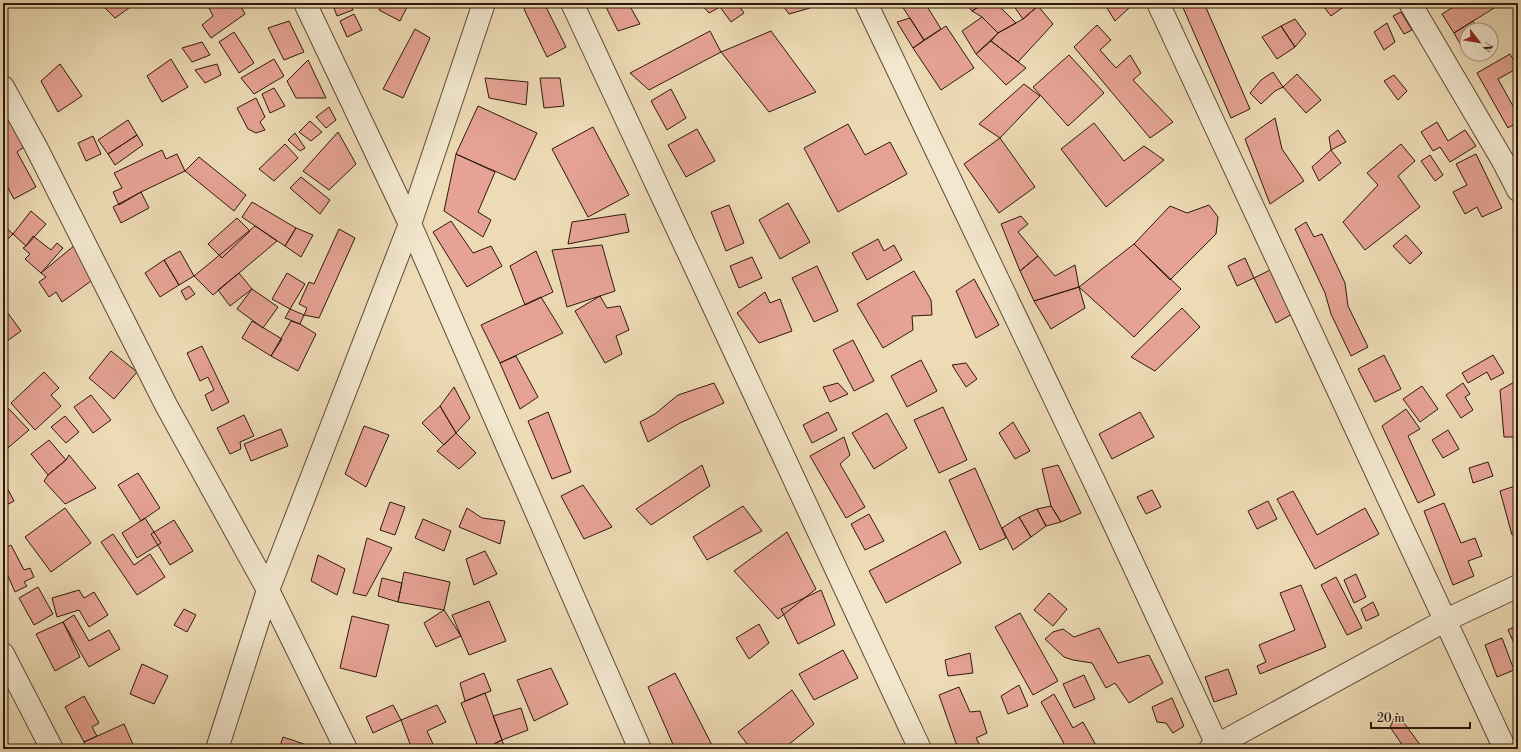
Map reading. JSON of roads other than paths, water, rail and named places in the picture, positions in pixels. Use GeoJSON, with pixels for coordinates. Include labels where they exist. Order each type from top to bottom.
{"type":"FeatureCollection","features":[{"type":"Feature","properties":{"kind":"street"},"geometry":{"type":"LineString","coordinates":[[305,3],[410,224],[640,749]]}},
{"type":"Feature","properties":{"kind":"street"},"geometry":{"type":"LineString","coordinates":[[217,749],[268,590],[410,224],[484,3]]}},
{"type":"Feature","properties":{"kind":"street"},"geometry":{"type":"LineString","coordinates":[[572,3],[920,749]]}},
{"type":"Feature","properties":{"kind":"street"},"geometry":{"type":"LineString","coordinates":[[1158,3],[1505,749]]}},
{"type":"Feature","properties":{"kind":"street"},"geometry":{"type":"LineString","coordinates":[[1410,3],[1503,161],[1518,190]]}},
{"type":"Feature","properties":{"kind":"street"},"geometry":{"type":"LineString","coordinates":[[874,6],[1108,510],[1216,748],[1446,620],[1518,586]]}},
{"type":"Feature","properties":{"kind":"street"},"geometry":{"type":"LineString","coordinates":[[3,87],[36,147],[166,405],[268,590],[346,749]]}},
{"type":"Feature","properties":{"kind":"street"},"geometry":{"type":"LineString","coordinates":[[3,654],[52,749]]}}]}
